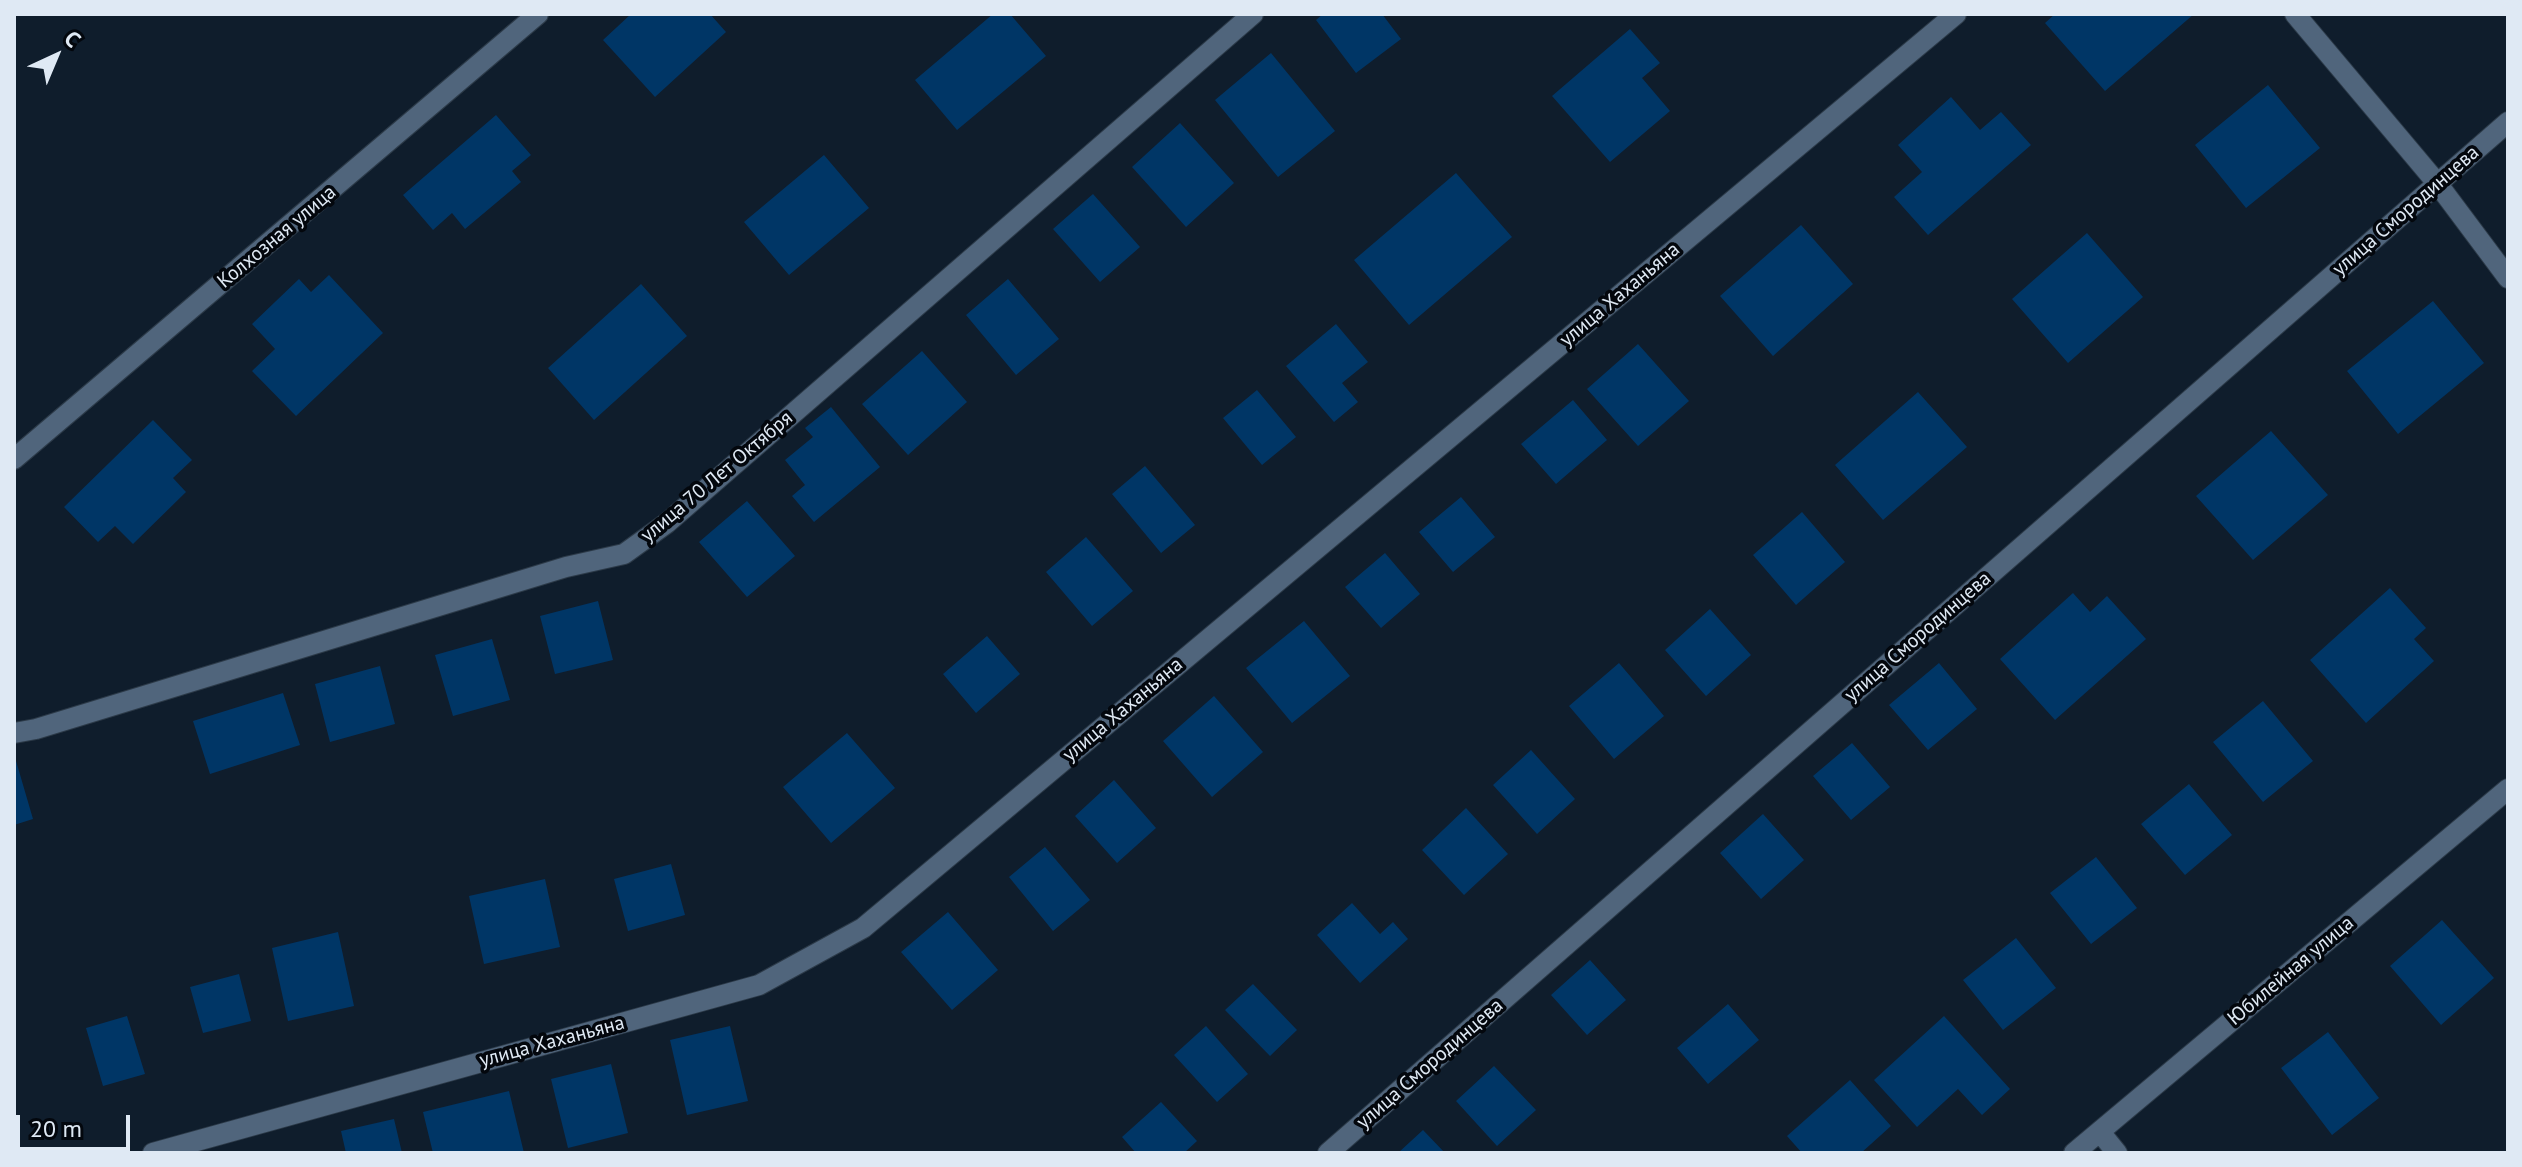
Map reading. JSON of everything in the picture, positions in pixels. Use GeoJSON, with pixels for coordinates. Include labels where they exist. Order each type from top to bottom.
{"type":"FeatureCollection","features":[{"type":"Feature","properties":{"kind":"street","name":"Колхозная улица"},"geometry":{"type":"LineString","coordinates":[[14,459],[538,14]]}},
{"type":"Feature","properties":{"kind":"street","name":"улица 70 Лет Октября"},"geometry":{"type":"LineString","coordinates":[[14,733],[36,729],[566,567],[624,554],[667,523],[1253,14]]}},
{"type":"Feature","properties":{"kind":"street","name":"улица Хаханьяна"},"geometry":{"type":"LineString","coordinates":[[153,1153],[759,985],[863,928],[1956,14]]}},
{"type":"Feature","properties":{"kind":"street"},"geometry":{"type":"LineString","coordinates":[[2295,14],[2437,183],[2508,278]]}},
{"type":"Feature","properties":{"kind":"street","name":"улица Смородинцева"},"geometry":{"type":"LineString","coordinates":[[1328,1153],[2508,122]]}},
{"type":"Feature","properties":{"kind":"street","name":"Юбилейная улица"},"geometry":{"type":"LineString","coordinates":[[2074,1153],[2508,789]]}},
{"type":"Feature","properties":{"kind":"street"},"geometry":{"type":"LineString","coordinates":[[2100,1132],[2117,1153]]}},
{"type":"Feature","properties":{"kind":"building"},"geometry":{"type":"Polygon","coordinates":[[[631,14],[710,14],[726,32],[655,97],[603,40],[631,14]]]}},
{"type":"Feature","properties":{"kind":"building"},"geometry":{"type":"Polygon","coordinates":[[[993,14],[1010,14],[1046,56],[957,130],[915,80],[993,14]]]}},
{"type":"Feature","properties":{"kind":"building"},"geometry":{"type":"Polygon","coordinates":[[[1323,14],[1382,14],[1401,39],[1356,73],[1316,20],[1323,14]]]}},
{"type":"Feature","properties":{"kind":"building"},"geometry":{"type":"Polygon","coordinates":[[[2055,14],[2194,14],[2105,91],[2045,23],[2055,14]]]}},
{"type":"Feature","properties":{"kind":"building"},"geometry":{"type":"Polygon","coordinates":[[[1630,29],[1660,63],[1642,78],[1670,111],[1610,162],[1552,96],[1630,29]]]}},
{"type":"Feature","properties":{"kind":"building"},"geometry":{"type":"Polygon","coordinates":[[[1271,53],[1335,131],[1278,177],[1215,100],[1271,53]]]}},
{"type":"Feature","properties":{"kind":"building"},"geometry":{"type":"Polygon","coordinates":[[[2268,85],[2320,148],[2246,208],[2195,145],[2268,85]]]}},
{"type":"Feature","properties":{"kind":"building"},"geometry":{"type":"Polygon","coordinates":[[[1951,97],[1980,130],[2001,112],[2031,145],[1928,235],[1894,197],[1922,172],[1898,145],[1951,97]]]}},
{"type":"Feature","properties":{"kind":"building"},"geometry":{"type":"Polygon","coordinates":[[[496,115],[531,155],[512,171],[521,182],[465,229],[452,213],[433,230],[403,195],[496,115]]]}},
{"type":"Feature","properties":{"kind":"building"},"geometry":{"type":"Polygon","coordinates":[[[1180,123],[1234,183],[1186,227],[1132,167],[1180,123]]]}},
{"type":"Feature","properties":{"kind":"building"},"geometry":{"type":"Polygon","coordinates":[[[824,155],[869,208],[789,275],[744,222],[824,155]]]}},
{"type":"Feature","properties":{"kind":"building"},"geometry":{"type":"Polygon","coordinates":[[[1456,173],[1512,237],[1409,325],[1354,260],[1456,173]]]}},
{"type":"Feature","properties":{"kind":"building"},"geometry":{"type":"Polygon","coordinates":[[[1093,194],[1140,247],[1100,282],[1053,229],[1093,194]]]}},
{"type":"Feature","properties":{"kind":"building"},"geometry":{"type":"Polygon","coordinates":[[[1801,225],[1853,284],[1773,356],[1720,296],[1801,225]]]}},
{"type":"Feature","properties":{"kind":"building"},"geometry":{"type":"Polygon","coordinates":[[[2087,233],[2143,297],[2068,363],[2012,299],[2087,233]]]}},
{"type":"Feature","properties":{"kind":"building"},"geometry":{"type":"Polygon","coordinates":[[[329,275],[383,333],[296,416],[252,371],[275,349],[252,324],[299,279],[311,292],[329,275]]]}},
{"type":"Feature","properties":{"kind":"building"},"geometry":{"type":"Polygon","coordinates":[[[1008,279],[1059,339],[1016,375],[966,315],[1008,279]]]}},
{"type":"Feature","properties":{"kind":"building"},"geometry":{"type":"Polygon","coordinates":[[[641,284],[687,336],[594,420],[548,368],[641,284]]]}},
{"type":"Feature","properties":{"kind":"building"},"geometry":{"type":"Polygon","coordinates":[[[2433,301],[2484,363],[2398,434],[2347,371],[2433,301]]]}},
{"type":"Feature","properties":{"kind":"building"},"geometry":{"type":"Polygon","coordinates":[[[1336,324],[1368,362],[1342,383],[1358,402],[1334,422],[1286,366],[1336,324]]]}},
{"type":"Feature","properties":{"kind":"building"},"geometry":{"type":"Polygon","coordinates":[[[1638,344],[1689,401],[1638,446],[1587,389],[1638,344]]]}},
{"type":"Feature","properties":{"kind":"building"},"geometry":{"type":"Polygon","coordinates":[[[922,351],[967,402],[908,455],[862,404],[922,351]]]}},
{"type":"Feature","properties":{"kind":"building"},"geometry":{"type":"Polygon","coordinates":[[[1257,390],[1296,437],[1262,465],[1223,418],[1257,390]]]}},
{"type":"Feature","properties":{"kind":"building"},"geometry":{"type":"Polygon","coordinates":[[[1918,392],[1967,447],[1883,520],[1835,465],[1918,392]]]}},
{"type":"Feature","properties":{"kind":"building"},"geometry":{"type":"Polygon","coordinates":[[[1573,400],[1607,440],[1556,484],[1521,444],[1573,400]]]}},
{"type":"Feature","properties":{"kind":"building"},"geometry":{"type":"Polygon","coordinates":[[[831,407],[880,467],[814,522],[792,496],[805,485],[785,460],[813,437],[805,428],[831,407]]]}},
{"type":"Feature","properties":{"kind":"building"},"geometry":{"type":"Polygon","coordinates":[[[153,420],[192,460],[173,478],[186,492],[133,544],[115,526],[98,542],[64,507],[153,420]]]}},
{"type":"Feature","properties":{"kind":"building"},"geometry":{"type":"Polygon","coordinates":[[[2271,431],[2328,495],[2253,560],[2196,496],[2271,431]]]}},
{"type":"Feature","properties":{"kind":"building"},"geometry":{"type":"Polygon","coordinates":[[[1145,466],[1195,525],[1161,553],[1112,494],[1145,466]]]}},
{"type":"Feature","properties":{"kind":"building"},"geometry":{"type":"Polygon","coordinates":[[[1461,497],[1495,537],[1453,572],[1419,532],[1461,497]]]}},
{"type":"Feature","properties":{"kind":"building"},"geometry":{"type":"Polygon","coordinates":[[[747,501],[795,556],[747,597],[699,542],[747,501]]]}},
{"type":"Feature","properties":{"kind":"building"},"geometry":{"type":"Polygon","coordinates":[[[1802,512],[1845,562],[1796,605],[1753,555],[1802,512]]]}},
{"type":"Feature","properties":{"kind":"building"},"geometry":{"type":"Polygon","coordinates":[[[1086,537],[1133,591],[1092,626],[1046,572],[1086,537]]]}},
{"type":"Feature","properties":{"kind":"building"},"geometry":{"type":"Polygon","coordinates":[[[1385,553],[1420,594],[1381,628],[1345,587],[1385,553]]]}},
{"type":"Feature","properties":{"kind":"building"},"geometry":{"type":"Polygon","coordinates":[[[2390,588],[2426,628],[2414,639],[2434,661],[2366,723],[2310,660],[2390,588]]]}},
{"type":"Feature","properties":{"kind":"building"},"geometry":{"type":"Polygon","coordinates":[[[2073,593],[2090,612],[2107,596],[2146,639],[2055,720],[2000,659],[2073,593]]]}},
{"type":"Feature","properties":{"kind":"building"},"geometry":{"type":"Polygon","coordinates":[[[598,601],[613,660],[555,674],[540,616],[598,601]]]}},
{"type":"Feature","properties":{"kind":"building"},"geometry":{"type":"Polygon","coordinates":[[[1710,609],[1751,655],[1706,696],[1665,650],[1710,609]]]}},
{"type":"Feature","properties":{"kind":"building"},"geometry":{"type":"Polygon","coordinates":[[[1304,621],[1350,676],[1292,723],[1246,668],[1304,621]]]}},
{"type":"Feature","properties":{"kind":"building"},"geometry":{"type":"Polygon","coordinates":[[[987,636],[1020,674],[976,713],[943,674],[987,636]]]}},
{"type":"Feature","properties":{"kind":"building"},"geometry":{"type":"Polygon","coordinates":[[[492,639],[510,700],[453,716],[435,655],[492,639]]]}},
{"type":"Feature","properties":{"kind":"building"},"geometry":{"type":"Polygon","coordinates":[[[1619,663],[1664,716],[1614,759],[1569,706],[1619,663]]]}},
{"type":"Feature","properties":{"kind":"building"},"geometry":{"type":"Polygon","coordinates":[[[1939,663],[1977,709],[1928,750],[1889,705],[1939,663]]]}},
{"type":"Feature","properties":{"kind":"building"},"geometry":{"type":"Polygon","coordinates":[[[380,666],[395,724],[330,742],[315,684],[380,666]]]}},
{"type":"Feature","properties":{"kind":"building"},"geometry":{"type":"Polygon","coordinates":[[[283,693],[300,745],[210,774],[193,721],[283,693]]]}},
{"type":"Feature","properties":{"kind":"building"},"geometry":{"type":"Polygon","coordinates":[[[1214,696],[1263,752],[1212,797],[1163,741],[1214,696]]]}},
{"type":"Feature","properties":{"kind":"building"},"geometry":{"type":"Polygon","coordinates":[[[2263,701],[2313,761],[2263,802],[2213,742],[2263,701]]]}},
{"type":"Feature","properties":{"kind":"building"},"geometry":{"type":"Polygon","coordinates":[[[847,733],[895,788],[831,843],[783,787],[847,733]]]}},
{"type":"Feature","properties":{"kind":"building"},"geometry":{"type":"Polygon","coordinates":[[[1852,743],[1890,787],[1851,820],[1813,776],[1852,743]]]}},
{"type":"Feature","properties":{"kind":"building"},"geometry":{"type":"Polygon","coordinates":[[[1531,750],[1575,799],[1537,834],[1493,785],[1531,750]]]}},
{"type":"Feature","properties":{"kind":"building"},"geometry":{"type":"Polygon","coordinates":[[[14,754],[33,819],[14,825],[14,754]]]}},
{"type":"Feature","properties":{"kind":"building"},"geometry":{"type":"Polygon","coordinates":[[[1114,780],[1156,828],[1117,863],[1075,816],[1114,780]]]}},
{"type":"Feature","properties":{"kind":"building"},"geometry":{"type":"Polygon","coordinates":[[[2189,784],[2232,835],[2185,875],[2141,824],[2189,784]]]}},
{"type":"Feature","properties":{"kind":"building"},"geometry":{"type":"Polygon","coordinates":[[[1466,808],[1508,854],[1464,895],[1422,850],[1466,808]]]}},
{"type":"Feature","properties":{"kind":"building"},"geometry":{"type":"Polygon","coordinates":[[[1763,814],[1804,860],[1761,899],[1720,853],[1763,814]]]}},
{"type":"Feature","properties":{"kind":"building"},"geometry":{"type":"Polygon","coordinates":[[[1045,847],[1090,900],[1053,931],[1009,877],[1045,847]]]}},
{"type":"Feature","properties":{"kind":"building"},"geometry":{"type":"Polygon","coordinates":[[[2096,857],[2137,908],[2091,944],[2050,893],[2096,857]]]}},
{"type":"Feature","properties":{"kind":"building"},"geometry":{"type":"Polygon","coordinates":[[[671,864],[685,915],[628,931],[614,879],[671,864]]]}},
{"type":"Feature","properties":{"kind":"building"},"geometry":{"type":"Polygon","coordinates":[[[545,879],[560,947],[484,964],[469,896],[545,879]]]}},
{"type":"Feature","properties":{"kind":"building"},"geometry":{"type":"Polygon","coordinates":[[[1352,903],[1380,934],[1393,922],[1408,939],[1360,983],[1317,935],[1352,903]]]}},
{"type":"Feature","properties":{"kind":"building"},"geometry":{"type":"Polygon","coordinates":[[[948,912],[998,970],[952,1010],[901,952],[948,912]]]}},
{"type":"Feature","properties":{"kind":"building"},"geometry":{"type":"Polygon","coordinates":[[[2442,920],[2494,978],[2441,1025],[2390,966],[2442,920]]]}},
{"type":"Feature","properties":{"kind":"building"},"geometry":{"type":"Polygon","coordinates":[[[338,932],[354,1006],[288,1021],[272,948],[338,932]]]}},
{"type":"Feature","properties":{"kind":"building"},"geometry":{"type":"Polygon","coordinates":[[[2016,938],[2056,988],[2003,1030],[1963,980],[2016,938]]]}},
{"type":"Feature","properties":{"kind":"building"},"geometry":{"type":"Polygon","coordinates":[[[1590,960],[1626,1000],[1587,1035],[1551,995],[1590,960]]]}},
{"type":"Feature","properties":{"kind":"building"},"geometry":{"type":"Polygon","coordinates":[[[239,974],[251,1021],[203,1033],[190,987],[239,974]]]}},
{"type":"Feature","properties":{"kind":"building"},"geometry":{"type":"Polygon","coordinates":[[[1253,984],[1297,1030],[1270,1056],[1225,1010],[1253,984]]]}},
{"type":"Feature","properties":{"kind":"building"},"geometry":{"type":"Polygon","coordinates":[[[1728,1004],[1759,1040],[1708,1084],[1677,1048],[1728,1004]]]}},
{"type":"Feature","properties":{"kind":"building"},"geometry":{"type":"Polygon","coordinates":[[[127,1016],[145,1074],[103,1086],[86,1028],[127,1016]]]}},
{"type":"Feature","properties":{"kind":"building"},"geometry":{"type":"Polygon","coordinates":[[[1944,1016],[2010,1089],[1982,1115],[1958,1089],[1917,1127],[1874,1080],[1944,1016]]]}},
{"type":"Feature","properties":{"kind":"building"},"geometry":{"type":"Polygon","coordinates":[[[730,1026],[748,1101],[687,1115],[670,1040],[730,1026]]]}},
{"type":"Feature","properties":{"kind":"building"},"geometry":{"type":"Polygon","coordinates":[[[1206,1026],[1248,1074],[1217,1102],[1174,1055],[1206,1026]]]}},
{"type":"Feature","properties":{"kind":"building"},"geometry":{"type":"Polygon","coordinates":[[[2328,1032],[2379,1098],[2332,1135],[2281,1068],[2328,1032]]]}},
{"type":"Feature","properties":{"kind":"building"},"geometry":{"type":"Polygon","coordinates":[[[611,1064],[628,1133],[568,1148],[551,1079],[611,1064]]]}},
{"type":"Feature","properties":{"kind":"building"},"geometry":{"type":"Polygon","coordinates":[[[1494,1066],[1536,1110],[1497,1146],[1456,1101],[1494,1066]]]}},
{"type":"Feature","properties":{"kind":"building"},"geometry":{"type":"Polygon","coordinates":[[[1850,1080],[1891,1126],[1861,1153],[1802,1153],[1787,1136],[1850,1080]]]}},
{"type":"Feature","properties":{"kind":"building"},"geometry":{"type":"Polygon","coordinates":[[[509,1091],[524,1153],[433,1153],[423,1112],[509,1091]]]}},
{"type":"Feature","properties":{"kind":"building"},"geometry":{"type":"Polygon","coordinates":[[[1161,1102],[1197,1141],[1184,1153],[1136,1153],[1122,1137],[1161,1102]]]}},
{"type":"Feature","properties":{"kind":"building"},"geometry":{"type":"Polygon","coordinates":[[[394,1119],[402,1153],[346,1153],[341,1131],[394,1119]]]}},
{"type":"Feature","properties":{"kind":"building"},"geometry":{"type":"Polygon","coordinates":[[[1423,1130],[1445,1153],[1398,1153],[1423,1130]]]}}]}
